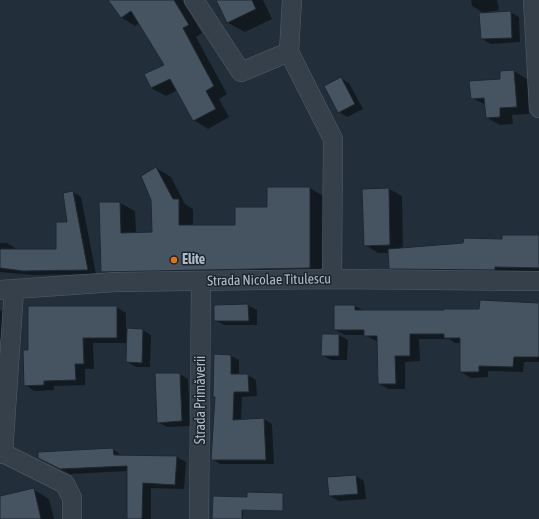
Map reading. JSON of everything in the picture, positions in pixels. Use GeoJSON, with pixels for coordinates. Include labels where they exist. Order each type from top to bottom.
{"type":"FeatureCollection","features":[{"type":"Feature","properties":{"kind":"street"},"geometry":{"type":"LineString","coordinates":[[194,0],[241,72],[289,52]]}},
{"type":"Feature","properties":{"kind":"street"},"geometry":{"type":"LineString","coordinates":[[292,0],[289,52],[333,139],[332,279]]}},
{"type":"Feature","properties":{"kind":"street"},"geometry":{"type":"LineString","coordinates":[[533,0],[539,108]]}},
{"type":"Feature","properties":{"kind":"street","name":"Strada Nicolae Titulescu"},"geometry":{"type":"LineString","coordinates":[[7,290],[115,282],[332,279],[539,280]]}},
{"type":"Feature","properties":{"kind":"street","name":"Strada Primăverii"},"geometry":{"type":"LineString","coordinates":[[199,519],[202,281]]}},
{"type":"Feature","properties":{"kind":"street"},"geometry":{"type":"LineString","coordinates":[[7,290],[2,453],[65,484],[72,498],[72,519]]}},
{"type":"Feature","properties":{"kind":"building"},"geometry":{"type":"Polygon","coordinates":[[[108,0],[174,0],[189,25],[183,28],[214,86],[206,91],[216,109],[193,121],[170,79],[151,88],[144,74],[164,65],[131,11],[121,18],[108,0]]]}},
{"type":"Feature","properties":{"kind":"building"},"geometry":{"type":"Polygon","coordinates":[[[216,0],[252,0],[256,9],[227,23],[216,0]]]}},
{"type":"Feature","properties":{"kind":"building"},"geometry":{"type":"Polygon","coordinates":[[[511,11],[512,38],[481,39],[479,13],[511,11]]]}},
{"type":"Feature","properties":{"kind":"building"},"geometry":{"type":"Polygon","coordinates":[[[514,70],[517,107],[500,108],[500,117],[486,118],[484,98],[471,99],[469,81],[500,79],[500,71],[514,70]]]}},
{"type":"Feature","properties":{"kind":"building"},"geometry":{"type":"Polygon","coordinates":[[[341,77],[355,104],[338,113],[324,86],[341,77]]]}},
{"type":"Feature","properties":{"kind":"building"},"geometry":{"type":"Polygon","coordinates":[[[156,167],[173,199],[179,199],[179,225],[235,225],[235,207],[267,207],[267,187],[310,187],[310,268],[101,272],[99,202],[120,202],[121,233],[152,232],[151,200],[141,176],[156,167]]]}},
{"type":"Feature","properties":{"kind":"building"},"geometry":{"type":"Polygon","coordinates":[[[389,188],[390,245],[364,246],[362,189],[389,188]]]}},
{"type":"Feature","properties":{"kind":"building"},"geometry":{"type":"Polygon","coordinates":[[[73,191],[88,270],[23,271],[0,268],[0,249],[56,249],[56,222],[67,222],[63,193],[73,191]]]}},
{"type":"Feature","properties":{"kind":"building"},"geometry":{"type":"Polygon","coordinates":[[[502,235],[539,235],[539,268],[495,267],[495,270],[389,269],[388,249],[463,243],[464,238],[502,239],[502,235]]]}},
{"type":"Feature","properties":{"kind":"building"},"geometry":{"type":"Polygon","coordinates":[[[480,300],[539,303],[539,357],[514,357],[513,367],[479,366],[479,372],[460,372],[460,338],[444,338],[444,334],[410,334],[410,356],[395,356],[396,384],[378,384],[377,336],[364,336],[364,330],[334,330],[334,305],[355,305],[355,310],[479,309],[480,300]]]}},
{"type":"Feature","properties":{"kind":"building"},"geometry":{"type":"Polygon","coordinates":[[[248,304],[249,321],[214,321],[214,305],[248,304]]]}},
{"type":"Feature","properties":{"kind":"building"},"geometry":{"type":"Polygon","coordinates":[[[28,306],[117,306],[117,338],[83,338],[84,364],[75,364],[76,380],[44,381],[44,385],[24,386],[23,350],[28,350],[28,306]]]}},
{"type":"Feature","properties":{"kind":"building"},"geometry":{"type":"Polygon","coordinates":[[[127,328],[143,329],[142,363],[126,362],[127,328]]]}},
{"type":"Feature","properties":{"kind":"building"},"geometry":{"type":"Polygon","coordinates":[[[322,334],[339,334],[339,356],[321,356],[322,334]]]}},
{"type":"Feature","properties":{"kind":"building"},"geometry":{"type":"Polygon","coordinates":[[[214,354],[231,355],[231,374],[248,374],[249,392],[234,392],[233,420],[264,418],[266,460],[211,460],[215,397],[213,397],[214,354]]]}},
{"type":"Feature","properties":{"kind":"building"},"geometry":{"type":"Polygon","coordinates":[[[155,373],[180,373],[182,421],[157,423],[155,373]]]}},
{"type":"Feature","properties":{"kind":"building"},"geometry":{"type":"Polygon","coordinates":[[[113,448],[114,455],[177,456],[175,485],[143,483],[142,519],[127,519],[127,466],[60,469],[38,458],[38,452],[113,448]]]}},
{"type":"Feature","properties":{"kind":"building"},"geometry":{"type":"Polygon","coordinates":[[[356,475],[358,494],[329,496],[327,477],[356,475]]]}},
{"type":"Feature","properties":{"kind":"building"},"geometry":{"type":"Polygon","coordinates":[[[34,488],[41,519],[0,519],[0,496],[34,488]]]}},
{"type":"Feature","properties":{"kind":"building"},"geometry":{"type":"Polygon","coordinates":[[[247,492],[283,493],[283,511],[242,510],[242,519],[212,519],[213,496],[247,497],[247,492]]]}},
{"type":"Feature","properties":{"kind":"place","name":"Elite"},"geometry":{"type":"Point","coordinates":[174,260]}}]}
